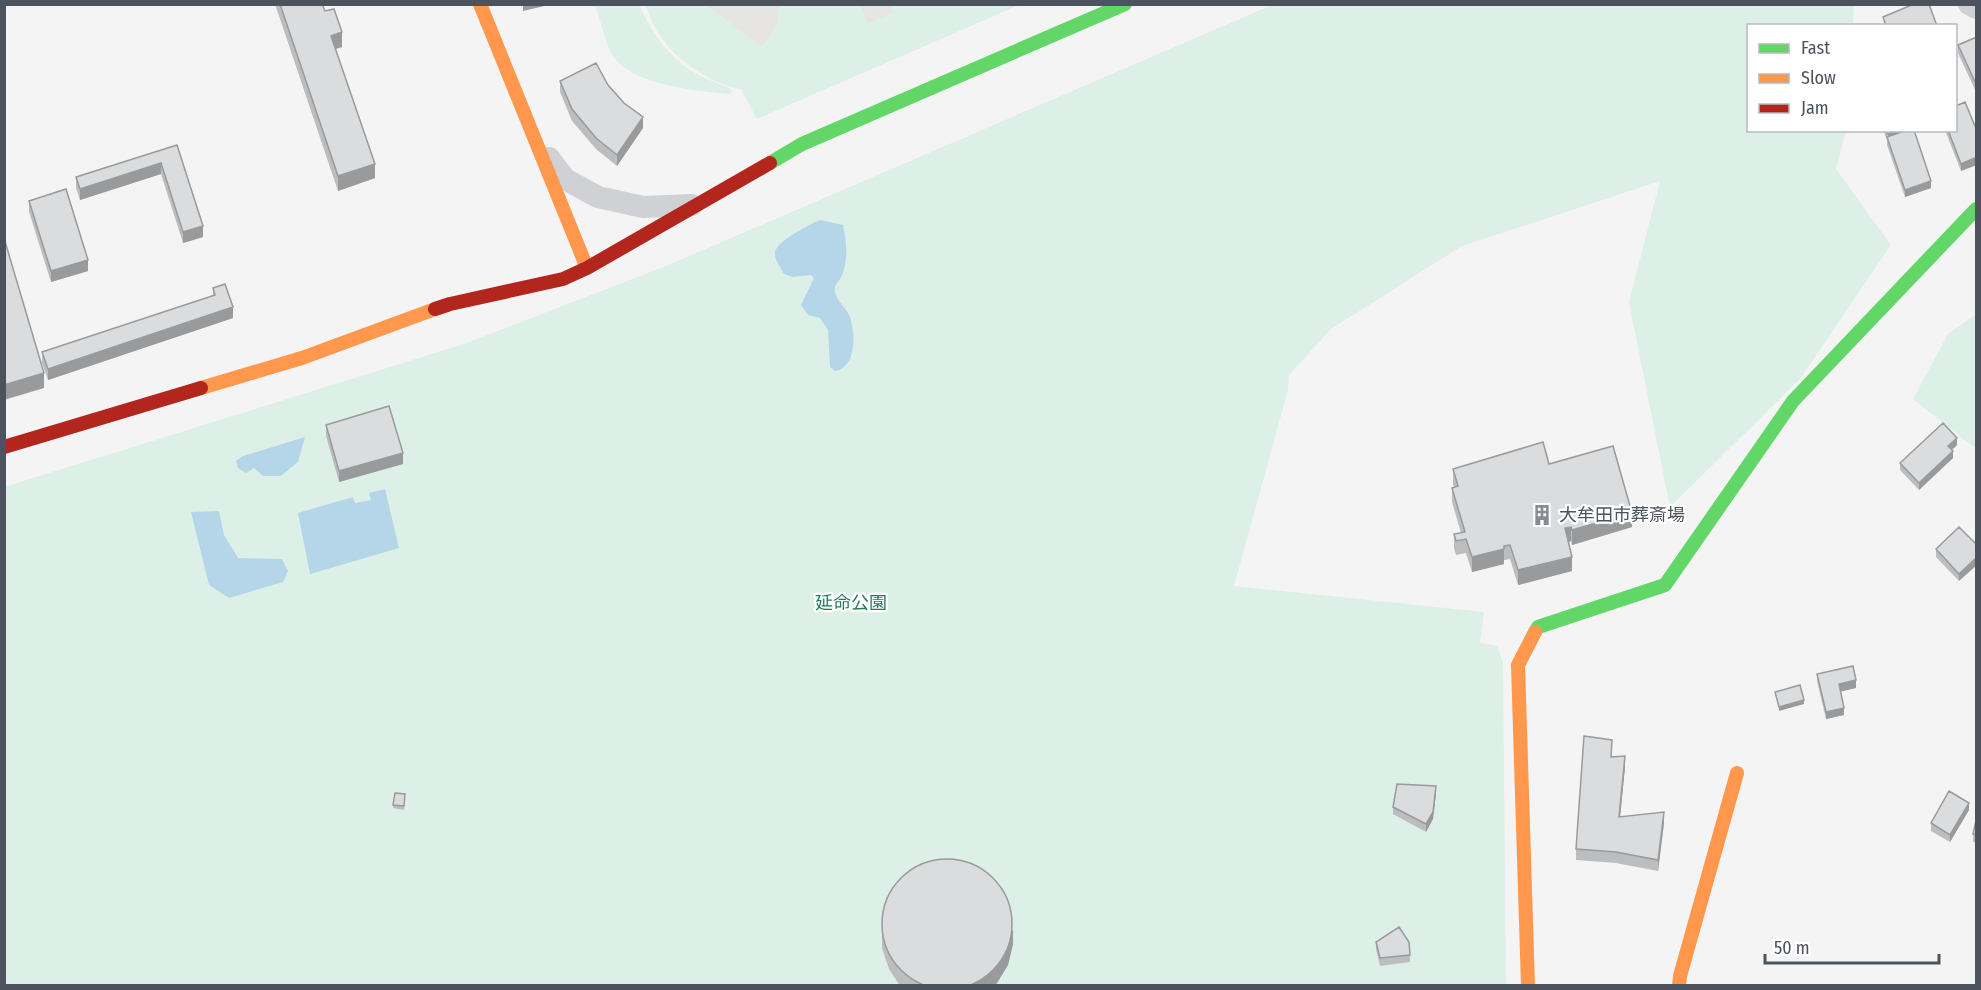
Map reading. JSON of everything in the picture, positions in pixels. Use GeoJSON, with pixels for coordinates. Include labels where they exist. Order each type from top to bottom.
{"type":"FeatureCollection","features":[{"type":"Feature","properties":{"kind":"street"},"geometry":{"type":"LineString","coordinates":[[480,4],[587,268]]}},
{"type":"Feature","properties":{"kind":"street"},"geometry":{"type":"LineString","coordinates":[[4,447],[291,362],[450,304],[562,279],[587,268],[802,144],[1125,4]]}},
{"type":"Feature","properties":{"kind":"street"},"geometry":{"type":"LineString","coordinates":[[1969,4],[1977,8]]}},
{"type":"Feature","properties":{"kind":"street"},"geometry":{"type":"LineString","coordinates":[[534,138],[565,179],[598,197],[643,207],[696,205]]}},
{"type":"Feature","properties":{"kind":"street"},"geometry":{"type":"LineString","coordinates":[[1528,986],[1518,664],[1538,627],[1665,585],[1793,401],[1977,209]]}},
{"type":"Feature","properties":{"kind":"street"},"geometry":{"type":"LineString","coordinates":[[1679,986],[1737,773]]}},
{"type":"Feature","properties":{"kind":"green space"},"geometry":{"type":"Polygon","coordinates":[[[595,5],[640,5],[654,32],[676,59],[697,74],[732,91],[730,94],[668,85],[636,75],[623,67],[611,52],[595,5]]]}},
{"type":"Feature","properties":{"kind":"green space"},"geometry":{"type":"Polygon","coordinates":[[[645,5],[1019,5],[757,119],[741,89],[705,76],[672,51],[657,31],[645,5]]]}},
{"type":"Feature","properties":{"kind":"green space","name":"延命公園"},"geometry":{"type":"Polygon","coordinates":[[[1272,5],[1854,5],[1853,24],[1747,24],[1747,132],[1846,132],[1836,169],[1891,245],[1800,379],[1670,507],[1629,302],[1660,181],[1462,246],[1331,329],[1289,375],[1288,390],[1234,586],[1484,612],[1480,643],[1497,646],[1503,661],[1506,985],[5,985],[4,487],[464,344],[666,266],[1272,5]]]}},
{"type":"Feature","properties":{"kind":"green space"},"geometry":{"type":"Polygon","coordinates":[[[1976,314],[1976,449],[1913,399],[1948,334],[1976,314]]]}},
{"type":"Feature","properties":{"kind":"sand"},"geometry":{"type":"Polygon","coordinates":[[[865,4],[890,5],[893,13],[868,23],[861,6],[865,4]]]}},
{"type":"Feature","properties":{"kind":"sand"},"geometry":{"type":"Polygon","coordinates":[[[706,5],[779,5],[775,27],[761,46],[706,5]]]}},
{"type":"Feature","properties":{"kind":"water"},"geometry":{"type":"Polygon","coordinates":[[[820,220],[843,225],[846,244],[844,269],[835,291],[849,315],[853,330],[853,348],[847,363],[835,371],[830,367],[828,330],[820,318],[808,315],[801,305],[814,278],[811,275],[793,277],[784,274],[775,255],[777,248],[787,238],[820,220]]]}},
{"type":"Feature","properties":{"kind":"water"},"geometry":{"type":"Polygon","coordinates":[[[305,437],[298,462],[281,476],[263,476],[254,468],[246,473],[238,468],[236,461],[243,456],[305,437]]]}},
{"type":"Feature","properties":{"kind":"water"},"geometry":{"type":"Polygon","coordinates":[[[385,489],[399,548],[310,574],[298,513],[353,497],[355,503],[371,500],[369,493],[385,489]]]}},
{"type":"Feature","properties":{"kind":"water"},"geometry":{"type":"Polygon","coordinates":[[[219,511],[224,535],[238,558],[282,559],[288,571],[283,582],[229,598],[209,585],[191,512],[219,511]]]}},
{"type":"Feature","properties":{"kind":"building"},"geometry":{"type":"Polygon","coordinates":[[[280,4],[322,4],[325,11],[334,9],[342,32],[331,36],[375,164],[338,176],[280,4]]]}},
{"type":"Feature","properties":{"kind":"building"},"geometry":{"type":"Polygon","coordinates":[[[1914,4],[1929,4],[1936,24],[1885,24],[1883,17],[1914,4]]]}},
{"type":"Feature","properties":{"kind":"building"},"geometry":{"type":"Polygon","coordinates":[[[1977,37],[1977,86],[1958,45],[1977,37]]]}},
{"type":"Feature","properties":{"kind":"building"},"geometry":{"type":"Polygon","coordinates":[[[596,63],[608,85],[624,103],[643,117],[617,155],[596,138],[572,109],[560,81],[596,63]]]}},
{"type":"Feature","properties":{"kind":"building"},"geometry":{"type":"Polygon","coordinates":[[[1965,102],[1977,131],[1977,157],[1961,164],[1949,132],[1957,132],[1957,106],[1965,102]]]}},
{"type":"Feature","properties":{"kind":"building"},"geometry":{"type":"Polygon","coordinates":[[[1901,132],[1915,132],[1931,181],[1905,190],[1887,137],[1901,132]]]}},
{"type":"Feature","properties":{"kind":"building"},"geometry":{"type":"Polygon","coordinates":[[[177,145],[203,226],[183,232],[161,163],[80,189],[76,177],[177,145]]]}},
{"type":"Feature","properties":{"kind":"building"},"geometry":{"type":"Polygon","coordinates":[[[66,189],[88,260],[51,271],[29,201],[66,189]]]}},
{"type":"Feature","properties":{"kind":"building"},"geometry":{"type":"Polygon","coordinates":[[[4,238],[44,373],[4,385],[4,238]]]}},
{"type":"Feature","properties":{"kind":"building"},"geometry":{"type":"Polygon","coordinates":[[[225,284],[233,307],[48,369],[42,352],[215,295],[213,288],[225,284]]]}},
{"type":"Feature","properties":{"kind":"building"},"geometry":{"type":"Polygon","coordinates":[[[389,406],[403,453],[339,471],[326,425],[389,406]]]}},
{"type":"Feature","properties":{"kind":"building"},"geometry":{"type":"Polygon","coordinates":[[[1943,423],[1957,438],[1948,446],[1953,451],[1919,483],[1900,463],[1943,423]]]}},
{"type":"Feature","properties":{"kind":"building","name":"大牟田市葬斎場"},"geometry":{"type":"Polygon","coordinates":[[[1543,442],[1549,464],[1613,446],[1632,513],[1572,530],[1571,527],[1565,528],[1572,557],[1518,570],[1510,545],[1504,546],[1504,549],[1472,557],[1466,539],[1456,541],[1454,534],[1465,532],[1452,488],[1458,486],[1453,469],[1543,442]]]}},
{"type":"Feature","properties":{"kind":"building"},"geometry":{"type":"Polygon","coordinates":[[[1959,527],[1977,545],[1977,557],[1959,574],[1936,549],[1959,527]]]}},
{"type":"Feature","properties":{"kind":"building"},"geometry":{"type":"Polygon","coordinates":[[[1853,666],[1856,680],[1839,684],[1844,708],[1826,712],[1817,674],[1853,666]]]}},
{"type":"Feature","properties":{"kind":"building"},"geometry":{"type":"Polygon","coordinates":[[[1800,685],[1804,700],[1779,707],[1775,692],[1800,685]]]}},
{"type":"Feature","properties":{"kind":"building"},"geometry":{"type":"Polygon","coordinates":[[[1584,736],[1612,740],[1611,757],[1625,756],[1619,817],[1664,812],[1658,860],[1616,852],[1576,849],[1584,736]]]}},
{"type":"Feature","properties":{"kind":"building"},"geometry":{"type":"Polygon","coordinates":[[[1397,784],[1436,786],[1433,812],[1426,824],[1393,807],[1397,784]]]}},
{"type":"Feature","properties":{"kind":"building"},"geometry":{"type":"Polygon","coordinates":[[[1949,791],[1969,803],[1950,835],[1931,823],[1949,791]]]}},
{"type":"Feature","properties":{"kind":"building"},"geometry":{"type":"Polygon","coordinates":[[[395,793],[405,794],[404,806],[393,805],[395,793]]]}},
{"type":"Feature","properties":{"kind":"building"},"geometry":{"type":"Polygon","coordinates":[[[1977,816],[1977,835],[1973,834],[1977,816]]]}},
{"type":"Feature","properties":{"kind":"building"},"geometry":{"type":"Polygon","coordinates":[[[947,859],[972,864],[993,878],[1007,899],[1012,924],[1007,949],[993,970],[972,984],[947,989],[922,984],[901,970],[887,949],[882,924],[887,899],[901,878],[922,864],[947,859]]]}},
{"type":"Feature","properties":{"kind":"building"},"geometry":{"type":"Polygon","coordinates":[[[1399,927],[1409,942],[1410,955],[1380,958],[1376,942],[1399,927]]]}},
{"type":"Feature","properties":{"kind":"traffic: fast"},"geometry":{"type":"LineString","coordinates":[[770,163],[802,144],[1125,4]]}},
{"type":"Feature","properties":{"kind":"traffic: fast"},"geometry":{"type":"LineString","coordinates":[[1535,632],[1538,627],[1665,585],[1793,401],[1976,209]]}},
{"type":"Feature","properties":{"kind":"traffic: slow"},"geometry":{"type":"LineString","coordinates":[[480,4],[587,268]]}},
{"type":"Feature","properties":{"kind":"traffic: slow"},"geometry":{"type":"LineString","coordinates":[[201,388],[302,358],[435,309]]}},
{"type":"Feature","properties":{"kind":"traffic: slow"},"geometry":{"type":"LineString","coordinates":[[1528,986],[1518,665],[1535,632]]}},
{"type":"Feature","properties":{"kind":"traffic: slow"},"geometry":{"type":"LineString","coordinates":[[1679,986],[1737,773]]}},
{"type":"Feature","properties":{"kind":"traffic: jam"},"geometry":{"type":"LineString","coordinates":[[435,309],[563,279],[587,268],[770,163]]}},
{"type":"Feature","properties":{"kind":"traffic: jam"},"geometry":{"type":"LineString","coordinates":[[4,447],[201,388]]}},
{"type":"Feature","properties":{"kind":"place","name":"大牟田市葬斎場"},"geometry":{"type":"Point","coordinates":[1542,515]}}]}
